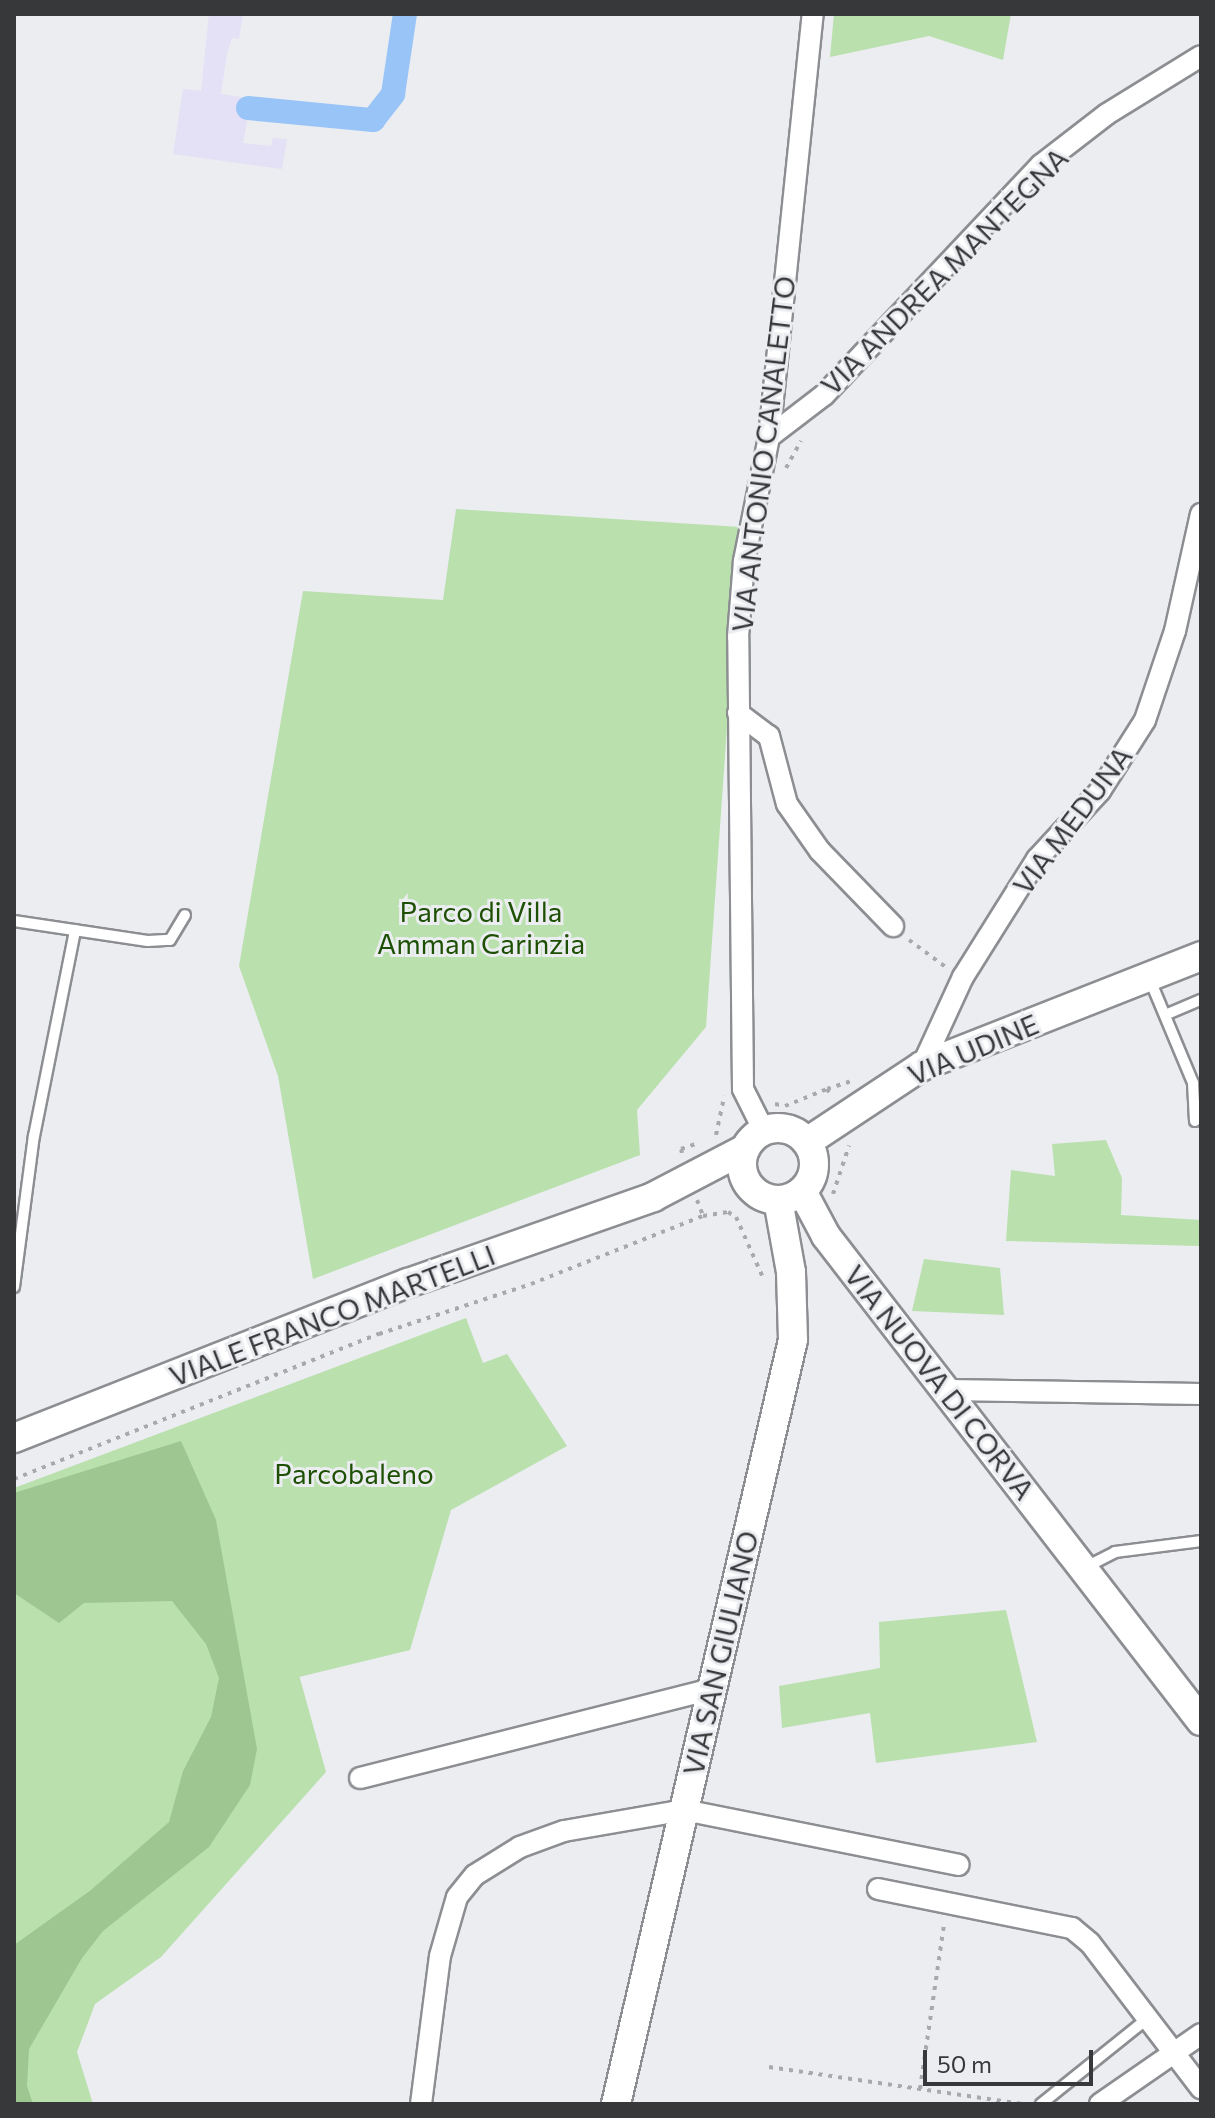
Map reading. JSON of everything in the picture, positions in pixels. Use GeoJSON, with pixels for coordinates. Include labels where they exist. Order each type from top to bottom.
{"type":"FeatureCollection","features":[{"type":"Feature","properties":{"kind":"main road","name":"VIA UDINE"},"geometry":{"type":"LineString","coordinates":[[807,1142],[922,1066],[1201,956]]}},
{"type":"Feature","properties":{"kind":"main road"},"geometry":{"type":"LineString","coordinates":[[786,1129],[807,1142],[814,1165],[790,1195],[757,1193],[746,1180],[755,1140],[786,1129]]}},
{"type":"Feature","properties":{"kind":"main road","name":"VIALE FRANCO MARTELLI"},"geometry":{"type":"LineString","coordinates":[[653,1197],[755,1140]]}},
{"type":"Feature","properties":{"kind":"main road","name":"VIALE FRANCO MARTELLI"},"geometry":{"type":"LineString","coordinates":[[14,1438],[408,1283],[653,1197],[746,1180]]}},
{"type":"Feature","properties":{"kind":"main road","name":"VIA NUOVA DI CORVA"},"geometry":{"type":"LineString","coordinates":[[790,1195],[947,1390],[1201,1721]]}},
{"type":"Feature","properties":{"kind":"main road","name":"VIA SAN GIULIANO"},"geometry":{"type":"LineString","coordinates":[[616,2104],[793,1340],[790,1195]]}},
{"type":"Feature","properties":{"kind":"street","name":"VIA ANTONIO CANALETTO"},"geometry":{"type":"LineString","coordinates":[[755,1140],[743,1089],[738,713],[744,561],[769,437],[813,14]]}},
{"type":"Feature","properties":{"kind":"street","name":"VIA ANDREA MANTEGNA"},"geometry":{"type":"LineString","coordinates":[[769,437],[824,395],[1041,165],[1107,114],[1201,56]]}},
{"type":"Feature","properties":{"kind":"street","name":"VIA MEDUNA"},"geometry":{"type":"LineString","coordinates":[[922,1066],[963,977],[1037,859],[1100,791],[1145,720],[1175,631],[1201,514]]}},
{"type":"Feature","properties":{"kind":"street"},"geometry":{"type":"LineString","coordinates":[[738,713],[769,736],[787,804],[820,851],[893,926]]}},
{"type":"Feature","properties":{"kind":"street"},"geometry":{"type":"LineString","coordinates":[[947,1390],[1201,1394]]}},
{"type":"Feature","properties":{"kind":"street"},"geometry":{"type":"LineString","coordinates":[[360,1778],[711,1689]]}},
{"type":"Feature","properties":{"kind":"street"},"geometry":{"type":"LineString","coordinates":[[421,2104],[440,1956],[457,1897],[475,1875],[520,1847],[564,1831],[684,1810],[959,1865]]}},
{"type":"Feature","properties":{"kind":"street"},"geometry":{"type":"LineString","coordinates":[[878,1889],[1072,1928],[1090,1943],[1201,2088]]}},
{"type":"Feature","properties":{"kind":"street"},"geometry":{"type":"LineString","coordinates":[[1100,2104],[1201,2034]]}},
{"type":"Feature","properties":{"kind":"lane"},"geometry":{"type":"LineString","coordinates":[[14,921],[170,940],[185,915]]}},
{"type":"Feature","properties":{"kind":"lane"},"geometry":{"type":"LineString","coordinates":[[14,1287],[34,1136],[75,930]]}},
{"type":"Feature","properties":{"kind":"lane"},"geometry":{"type":"LineString","coordinates":[[1149,976],[1193,1083],[1195,1121]]}},
{"type":"Feature","properties":{"kind":"lane"},"geometry":{"type":"LineString","coordinates":[[1165,1015],[1201,1000]]}},
{"type":"Feature","properties":{"kind":"lane"},"geometry":{"type":"LineString","coordinates":[[1084,1568],[1115,1552],[1201,1541]]}},
{"type":"Feature","properties":{"kind":"lane"},"geometry":{"type":"LineString","coordinates":[[1041,2104],[1148,2018]]}},
{"type":"Feature","properties":{"kind":"path"},"geometry":{"type":"LineString","coordinates":[[779,481],[804,437]]}},
{"type":"Feature","properties":{"kind":"path"},"geometry":{"type":"LineString","coordinates":[[893,926],[933,960],[963,977]]}},
{"type":"Feature","properties":{"kind":"path"},"geometry":{"type":"LineString","coordinates":[[14,1479],[379,1334],[531,1284],[703,1216],[728,1212],[736,1217],[767,1287]]}},
{"type":"Feature","properties":{"kind":"path"},"geometry":{"type":"LineString","coordinates":[[920,2089],[948,1902]]}},
{"type":"Feature","properties":{"kind":"path"},"geometry":{"type":"LineString","coordinates":[[769,2067],[1026,2104]]}},
{"type":"Feature","properties":{"kind":"shaded area"},"geometry":{"type":"Polygon","coordinates":[[[209,14],[243,14],[239,39],[232,38],[227,54],[221,94],[357,113],[374,108],[382,99],[397,14],[414,14],[400,99],[386,122],[368,130],[248,116],[243,143],[271,146],[273,138],[287,139],[282,169],[173,154],[183,89],[201,91],[209,14]]]}},
{"type":"Feature","properties":{"kind":"green space"},"geometry":{"type":"Polygon","coordinates":[[[834,14],[1011,14],[1003,60],[929,36],[830,57],[834,14]]]}},
{"type":"Feature","properties":{"kind":"green space","name":"Parco di Villa Amman Carinzia"},"geometry":{"type":"Polygon","coordinates":[[[456,509],[741,527],[706,1027],[637,1110],[640,1155],[313,1279],[278,1076],[239,966],[303,591],[443,600],[456,509]]]}},
{"type":"Feature","properties":{"kind":"green space"},"geometry":{"type":"Polygon","coordinates":[[[1106,1140],[1122,1178],[1121,1215],[1201,1220],[1199,1246],[1006,1241],[1011,1170],[1055,1176],[1052,1144],[1106,1140]]]}},
{"type":"Feature","properties":{"kind":"green space"},"geometry":{"type":"Polygon","coordinates":[[[924,1259],[1000,1268],[1004,1315],[912,1311],[924,1259]]]}},
{"type":"Feature","properties":{"kind":"green space","name":"Parcobaleno"},"geometry":{"type":"Polygon","coordinates":[[[466,1318],[483,1363],[507,1354],[567,1446],[451,1510],[410,1650],[300,1677],[326,1772],[161,1957],[95,2004],[77,2052],[93,2104],[14,2104],[14,1488],[466,1318]]]}},
{"type":"Feature","properties":{"kind":"green space"},"geometry":{"type":"Polygon","coordinates":[[[181,1441],[216,1520],[257,1749],[250,1785],[209,1847],[103,1931],[82,1958],[29,2049],[27,2086],[33,2104],[14,2104],[14,1945],[91,1890],[169,1822],[183,1771],[211,1717],[219,1678],[206,1644],[172,1601],[84,1603],[59,1623],[14,1593],[14,1493],[181,1441]]]}},
{"type":"Feature","properties":{"kind":"green space"},"geometry":{"type":"Polygon","coordinates":[[[1006,1610],[1037,1742],[876,1763],[870,1713],[782,1728],[779,1686],[880,1668],[879,1622],[1006,1610]]]}},
{"type":"Feature","properties":{"kind":"waterway"},"geometry":{"type":"LineString","coordinates":[[248,108],[373,120],[393,94],[405,14]]}}]}
